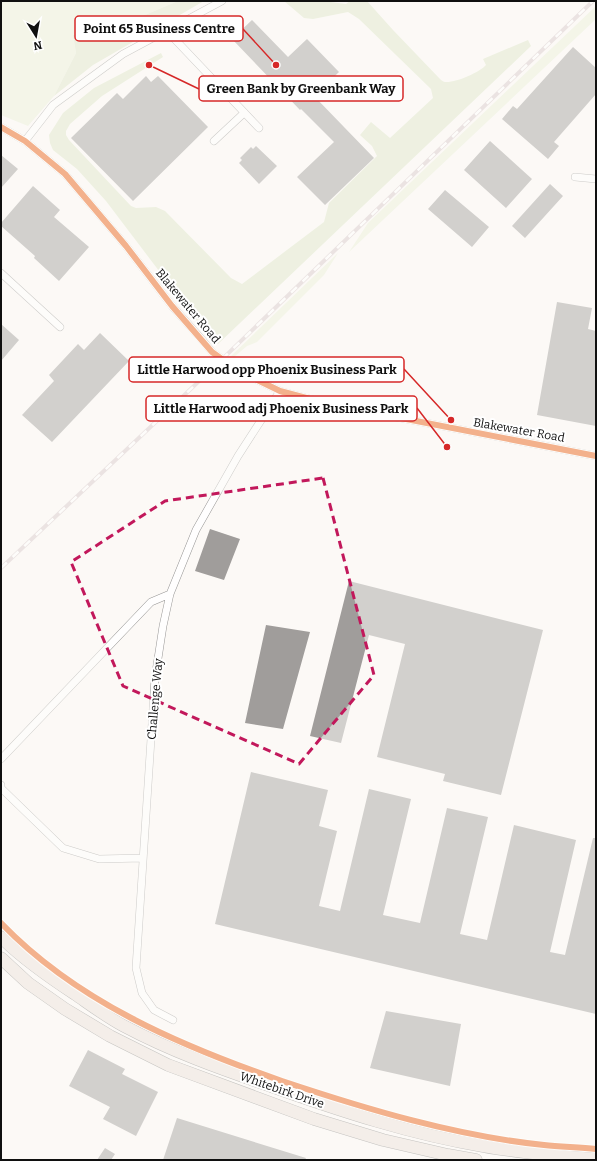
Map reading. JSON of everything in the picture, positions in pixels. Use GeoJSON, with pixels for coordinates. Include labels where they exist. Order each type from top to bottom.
{"type":"FeatureCollection","features":[{"type":"Feature","properties":{"kind":"highway","name":"Whitebirk Drive"},"geometry":{"type":"LineString","coordinates":[[1,937],[45,974],[123,1025],[175,1050],[234,1073],[335,1109],[433,1136],[483,1146],[596,1159]]}},
{"type":"Feature","properties":{"kind":"highway","name":"Whitebirk Drive"},"geometry":{"type":"LineString","coordinates":[[1,958],[28,983],[65,1009],[110,1036],[168,1065],[314,1119],[383,1140],[476,1160]]}},
{"type":"Feature","properties":{"kind":"street"},"geometry":{"type":"LineString","coordinates":[[25,141],[53,105],[123,54],[222,1]]}},
{"type":"Feature","properties":{"kind":"street"},"geometry":{"type":"LineString","coordinates":[[167,31],[259,128]]}},
{"type":"Feature","properties":{"kind":"street"},"geometry":{"type":"LineString","coordinates":[[214,141],[244,113]]}},
{"type":"Feature","properties":{"kind":"street","name":"Blakewater Road"},"geometry":{"type":"LineString","coordinates":[[1,127],[25,141],[65,174],[126,246],[172,306],[212,352],[237,370],[280,391],[329,404],[596,456]]}},
{"type":"Feature","properties":{"kind":"street"},"geometry":{"type":"LineString","coordinates":[[575,178],[596,179]]}},
{"type":"Feature","properties":{"kind":"street"},"geometry":{"type":"LineString","coordinates":[[1,273],[60,327]]}},
{"type":"Feature","properties":{"kind":"street","name":"Challenge Way"},"geometry":{"type":"LineString","coordinates":[[173,1020],[154,1010],[142,993],[136,968],[155,678],[163,626],[170,594],[196,530],[238,456],[280,391]]}},
{"type":"Feature","properties":{"kind":"street"},"geometry":{"type":"LineString","coordinates":[[1,759],[151,602],[170,594]]}},
{"type":"Feature","properties":{"kind":"street"},"geometry":{"type":"LineString","coordinates":[[1,785],[1,788],[63,848],[99,859],[143,858]]}},
{"type":"Feature","properties":{"kind":"highlighted area"},"geometry":{"type":"Polygon","coordinates":[[[323,478],[374,675],[299,764],[123,686],[71,562],[165,501],[323,478]]]}},
{"type":"Feature","properties":{"kind":"green space"},"geometry":{"type":"Polygon","coordinates":[[[1,1],[178,1],[114,28],[73,35],[76,53],[54,96],[28,126],[1,115],[1,1]]]}},
{"type":"Feature","properties":{"kind":"green space"},"geometry":{"type":"Polygon","coordinates":[[[178,1],[204,1],[93,65],[54,96],[76,53],[73,35],[114,28],[178,1]]]}},
{"type":"Feature","properties":{"kind":"green space"},"geometry":{"type":"Polygon","coordinates":[[[284,1],[323,1],[346,4],[350,1],[367,1],[440,79],[445,82],[455,81],[473,74],[486,65],[483,59],[528,40],[531,46],[218,344],[200,325],[106,201],[77,169],[53,150],[49,135],[63,113],[94,88],[161,53],[163,57],[102,96],[70,124],[66,131],[66,135],[131,206],[136,208],[156,207],[165,211],[231,278],[242,284],[324,222],[329,203],[377,156],[372,146],[360,135],[371,122],[390,138],[433,98],[431,89],[359,19],[348,12],[313,19],[304,18],[284,1]]]}},
{"type":"Feature","properties":{"kind":"green space"},"geometry":{"type":"Polygon","coordinates":[[[596,6],[596,19],[349,252],[368,223],[596,6]]]}},
{"type":"Feature","properties":{"kind":"green space"},"geometry":{"type":"Polygon","coordinates":[[[338,253],[324,275],[257,342],[247,346],[234,357],[231,356],[338,253]]]}},
{"type":"Feature","properties":{"kind":"building"},"geometry":{"type":"Polygon","coordinates":[[[252,20],[288,57],[307,39],[339,72],[314,96],[374,158],[325,205],[297,177],[334,142],[301,109],[300,110],[232,39],[252,20]]]}},
{"type":"Feature","properties":{"kind":"building"},"geometry":{"type":"Polygon","coordinates":[[[573,47],[596,68],[596,94],[554,142],[559,146],[548,159],[502,119],[513,106],[517,109],[573,47]]]}},
{"type":"Feature","properties":{"kind":"building"},"geometry":{"type":"Polygon","coordinates":[[[146,76],[151,82],[158,76],[208,127],[133,201],[71,138],[117,93],[123,99],[146,76]]]}},
{"type":"Feature","properties":{"kind":"building"},"geometry":{"type":"Polygon","coordinates":[[[490,141],[532,179],[506,208],[464,170],[490,141]]]}},
{"type":"Feature","properties":{"kind":"building"},"geometry":{"type":"Polygon","coordinates":[[[256,146],[277,166],[259,184],[239,163],[242,160],[240,158],[251,147],[253,149],[256,146]]]}},
{"type":"Feature","properties":{"kind":"building"},"geometry":{"type":"Polygon","coordinates":[[[1,155],[18,169],[1,188],[1,155]]]}},
{"type":"Feature","properties":{"kind":"building"},"geometry":{"type":"Polygon","coordinates":[[[550,184],[563,196],[525,238],[512,226],[550,184]]]}},
{"type":"Feature","properties":{"kind":"building"},"geometry":{"type":"Polygon","coordinates":[[[33,186],[60,210],[54,217],[89,247],[59,281],[34,258],[35,256],[1,226],[1,223],[33,186]]]}},
{"type":"Feature","properties":{"kind":"building"},"geometry":{"type":"Polygon","coordinates":[[[445,190],[489,227],[472,247],[428,209],[445,190]]]}},
{"type":"Feature","properties":{"kind":"building"},"geometry":{"type":"Polygon","coordinates":[[[557,302],[592,308],[588,329],[596,331],[596,426],[537,415],[557,302]]]}},
{"type":"Feature","properties":{"kind":"building"},"geometry":{"type":"Polygon","coordinates":[[[1,324],[19,340],[1,361],[1,324]]]}},
{"type":"Feature","properties":{"kind":"building"},"geometry":{"type":"Polygon","coordinates":[[[100,333],[129,361],[52,442],[22,415],[54,381],[49,375],[78,344],[84,350],[100,333]]]}},
{"type":"Feature","properties":{"kind":"building"},"geometry":{"type":"Polygon","coordinates":[[[210,529],[240,539],[224,580],[195,571],[210,529]]]}},
{"type":"Feature","properties":{"kind":"building"},"geometry":{"type":"Polygon","coordinates":[[[349,581],[543,630],[501,795],[443,781],[445,774],[377,757],[405,644],[369,635],[341,743],[310,736],[349,581]]]}},
{"type":"Feature","properties":{"kind":"building"},"geometry":{"type":"Polygon","coordinates":[[[266,625],[310,632],[283,729],[245,723],[266,625]]]}},
{"type":"Feature","properties":{"kind":"building"},"geometry":{"type":"Polygon","coordinates":[[[251,772],[328,790],[319,826],[337,831],[319,906],[340,911],[369,789],[411,799],[383,915],[420,923],[447,808],[488,817],[460,934],[487,940],[514,825],[576,840],[550,952],[565,955],[593,838],[596,838],[596,1014],[215,924],[251,772]]]}},
{"type":"Feature","properties":{"kind":"building"},"geometry":{"type":"Polygon","coordinates":[[[386,1011],[461,1024],[450,1086],[370,1068],[386,1011]]]}},
{"type":"Feature","properties":{"kind":"building"},"geometry":{"type":"Polygon","coordinates":[[[88,1050],[125,1069],[122,1074],[158,1092],[136,1136],[103,1119],[110,1107],[69,1086],[88,1050]]]}},
{"type":"Feature","properties":{"kind":"building"},"geometry":{"type":"Polygon","coordinates":[[[177,1118],[306,1158],[305,1160],[163,1160],[177,1118]]]}},
{"type":"Feature","properties":{"kind":"building"},"geometry":{"type":"Polygon","coordinates":[[[105,1148],[115,1154],[111,1160],[97,1160],[105,1148]]]}},
{"type":"Feature","properties":{"kind":"railway"},"geometry":{"type":"LineString","coordinates":[[1,568],[213,368],[593,1]]}},
{"type":"Feature","properties":{"kind":"cycle path"},"geometry":{"type":"LineString","coordinates":[[1,127],[25,141],[65,174],[126,246],[172,306],[212,352],[237,370],[280,391],[329,404],[596,456]]}},
{"type":"Feature","properties":{"kind":"cycle path"},"geometry":{"type":"LineString","coordinates":[[1,923],[31,951],[63,976],[97,998],[132,1018],[206,1053],[282,1081],[346,1102],[412,1120],[511,1141],[550,1146],[596,1149]]}},
{"type":"Feature","properties":{"kind":"place","name":"Green Bank by Greenbank Way"},"geometry":{"type":"Point","coordinates":[149,65]}},
{"type":"Feature","properties":{"kind":"place","name":"Point 65 Business Centre"},"geometry":{"type":"Point","coordinates":[276,65]}},
{"type":"Feature","properties":{"kind":"place","name":"Little Harwood opp Phoenix Business Park"},"geometry":{"type":"Point","coordinates":[451,420]}},
{"type":"Feature","properties":{"kind":"place","name":"Little Harwood adj Phoenix Business Park"},"geometry":{"type":"Point","coordinates":[447,447]}}]}
